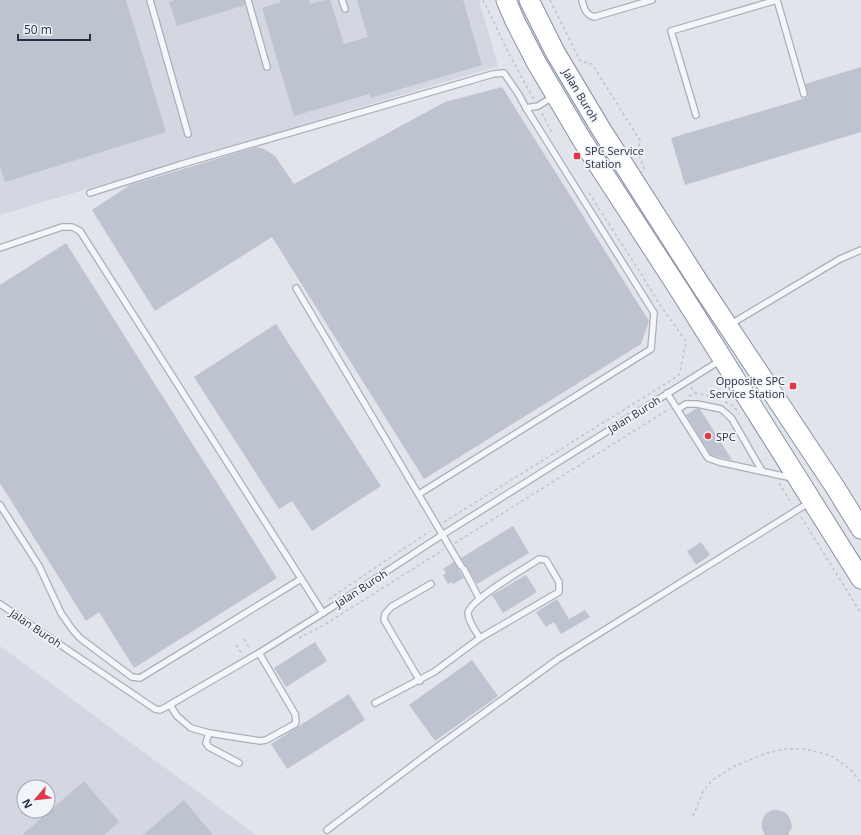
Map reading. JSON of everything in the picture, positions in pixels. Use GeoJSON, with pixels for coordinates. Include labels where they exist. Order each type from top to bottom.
{"type":"FeatureCollection","features":[{"type":"Feature","properties":{"kind":"highway","name":"Jalan Buroh"},"geometry":{"type":"LineString","coordinates":[[506,0],[536,62],[582,140],[798,479],[804,506],[861,580]]}},
{"type":"Feature","properties":{"kind":"highway","name":"Jalan Buroh"},"geometry":{"type":"LineString","coordinates":[[529,0],[555,52],[601,129],[861,528]]}},
{"type":"Feature","properties":{"kind":"lane"},"geometry":{"type":"LineString","coordinates":[[150,0],[188,134]]}},
{"type":"Feature","properties":{"kind":"lane"},"geometry":{"type":"LineString","coordinates":[[248,0],[267,67]]}},
{"type":"Feature","properties":{"kind":"lane"},"geometry":{"type":"LineString","coordinates":[[342,0],[345,9]]}},
{"type":"Feature","properties":{"kind":"lane"},"geometry":{"type":"LineString","coordinates":[[582,0],[585,12],[589,16],[594,17],[652,0]]}},
{"type":"Feature","properties":{"kind":"lane"},"geometry":{"type":"LineString","coordinates":[[696,115],[671,31],[777,0],[804,94]]}},
{"type":"Feature","properties":{"kind":"lane"},"geometry":{"type":"LineString","coordinates":[[90,194],[180,165],[498,73],[504,73],[654,313],[651,348],[419,494]]}},
{"type":"Feature","properties":{"kind":"lane"},"geometry":{"type":"LineString","coordinates":[[526,108],[538,106],[556,95]]}},
{"type":"Feature","properties":{"kind":"lane"},"geometry":{"type":"LineString","coordinates":[[0,248],[62,227],[72,227],[80,231],[84,240],[323,613]]}},
{"type":"Feature","properties":{"kind":"lane"},"geometry":{"type":"LineString","coordinates":[[728,326],[840,259],[861,250]]}},
{"type":"Feature","properties":{"kind":"lane"},"geometry":{"type":"LineString","coordinates":[[296,288],[442,535],[463,567],[479,598]]}},
{"type":"Feature","properties":{"kind":"lane","name":"Jalan Buroh"},"geometry":{"type":"LineString","coordinates":[[0,604],[154,709],[160,710],[259,653],[442,535],[722,359]]}},
{"type":"Feature","properties":{"kind":"lane"},"geometry":{"type":"LineString","coordinates":[[667,393],[708,458],[719,462],[798,479]]}},
{"type":"Feature","properties":{"kind":"lane"},"geometry":{"type":"LineString","coordinates":[[676,407],[691,403],[721,409],[732,419],[762,471]]}},
{"type":"Feature","properties":{"kind":"lane"},"geometry":{"type":"LineString","coordinates":[[0,506],[39,566],[61,613],[72,628],[80,638],[132,677],[136,678],[140,678],[301,579]]}},
{"type":"Feature","properties":{"kind":"lane"},"geometry":{"type":"LineString","coordinates":[[327,830],[558,658],[804,506]]}},
{"type":"Feature","properties":{"kind":"lane"},"geometry":{"type":"LineString","coordinates":[[375,703],[420,681],[480,638],[560,592],[559,582],[546,560],[539,560],[479,598],[469,609],[469,618],[480,638]]}},
{"type":"Feature","properties":{"kind":"lane"},"geometry":{"type":"LineString","coordinates":[[420,681],[384,620],[385,614],[391,608],[431,584]]}},
{"type":"Feature","properties":{"kind":"lane"},"geometry":{"type":"LineString","coordinates":[[170,705],[177,716],[191,728],[260,741],[266,740],[295,724],[295,714],[259,653]]}},
{"type":"Feature","properties":{"kind":"lane"},"geometry":{"type":"LineString","coordinates":[[209,732],[206,743],[209,747],[239,763]]}},
{"type":"Feature","properties":{"kind":"path"},"geometry":{"type":"LineString","coordinates":[[484,0],[509,54],[552,134]]}},
{"type":"Feature","properties":{"kind":"path"},"geometry":{"type":"LineString","coordinates":[[550,0],[580,61],[592,64],[640,140],[638,153],[645,170]]}},
{"type":"Feature","properties":{"kind":"path"},"geometry":{"type":"LineString","coordinates":[[319,606],[437,526],[678,376],[686,342],[660,305],[588,190]]}},
{"type":"Feature","properties":{"kind":"path"},"geometry":{"type":"LineString","coordinates":[[296,639],[324,625],[676,407],[693,394],[697,393],[729,403],[734,406],[742,420]]}},
{"type":"Feature","properties":{"kind":"path"},"geometry":{"type":"LineString","coordinates":[[773,474],[804,506],[861,614]]}},
{"type":"Feature","properties":{"kind":"path"},"geometry":{"type":"LineString","coordinates":[[236,645],[242,654],[250,649],[244,639]]}},
{"type":"Feature","properties":{"kind":"path"},"geometry":{"type":"LineString","coordinates":[[693,816],[703,792],[711,781],[735,766],[766,753],[786,749],[805,749],[832,756],[851,770],[861,783]]}},
{"type":"Feature","properties":{"kind":"shaded area"},"geometry":{"type":"Polygon","coordinates":[[[0,0],[479,0],[498,66],[0,215],[0,0]]]}},
{"type":"Feature","properties":{"kind":"shaded area"},"geometry":{"type":"Polygon","coordinates":[[[0,646],[256,835],[0,835],[0,646]]]}},
{"type":"Feature","properties":{"kind":"building"},"geometry":{"type":"Polygon","coordinates":[[[0,0],[126,0],[166,132],[5,182],[0,167],[0,0]]]}},
{"type":"Feature","properties":{"kind":"building"},"geometry":{"type":"Polygon","coordinates":[[[174,0],[244,0],[245,5],[177,26],[169,2],[174,0]]]}},
{"type":"Feature","properties":{"kind":"building"},"geometry":{"type":"Polygon","coordinates":[[[280,0],[309,0],[310,4],[330,0],[344,44],[368,37],[357,0],[463,0],[482,65],[370,98],[369,94],[294,116],[262,8],[281,2],[280,0]]]}},
{"type":"Feature","properties":{"kind":"building"},"geometry":{"type":"Polygon","coordinates":[[[861,67],[861,132],[685,185],[671,138],[806,98],[808,95],[805,84],[861,67]]]}},
{"type":"Feature","properties":{"kind":"building"},"geometry":{"type":"Polygon","coordinates":[[[502,87],[649,321],[641,344],[424,479],[272,237],[155,311],[92,210],[130,185],[256,147],[264,149],[275,156],[294,184],[445,102],[502,87]]]}},
{"type":"Feature","properties":{"kind":"building"},"geometry":{"type":"Polygon","coordinates":[[[66,243],[277,578],[134,668],[99,612],[86,621],[0,483],[0,285],[66,243]]]}},
{"type":"Feature","properties":{"kind":"building"},"geometry":{"type":"Polygon","coordinates":[[[276,324],[381,486],[312,531],[292,501],[279,509],[194,377],[276,324]]]}},
{"type":"Feature","properties":{"kind":"building","name":"SPC"},"geometry":{"type":"Polygon","coordinates":[[[697,408],[700,409],[732,460],[711,455],[686,415],[697,408]]]}},
{"type":"Feature","properties":{"kind":"building"},"geometry":{"type":"Polygon","coordinates":[[[513,526],[529,553],[477,584],[461,558],[513,526]]]}},
{"type":"Feature","properties":{"kind":"building"},"geometry":{"type":"Polygon","coordinates":[[[701,542],[710,555],[696,565],[687,551],[701,542]]]}},
{"type":"Feature","properties":{"kind":"building"},"geometry":{"type":"Polygon","coordinates":[[[454,562],[464,578],[453,584],[452,582],[448,584],[443,575],[446,573],[443,569],[454,562]]]}},
{"type":"Feature","properties":{"kind":"building"},"geometry":{"type":"Polygon","coordinates":[[[526,575],[537,592],[503,613],[492,595],[526,575]]]}},
{"type":"Feature","properties":{"kind":"building"},"geometry":{"type":"Polygon","coordinates":[[[557,599],[569,619],[585,610],[590,617],[561,634],[554,622],[546,627],[536,612],[557,599]]]}},
{"type":"Feature","properties":{"kind":"building"},"geometry":{"type":"Polygon","coordinates":[[[315,642],[327,661],[286,687],[274,668],[315,642]]]}},
{"type":"Feature","properties":{"kind":"building"},"geometry":{"type":"Polygon","coordinates":[[[472,660],[498,696],[435,741],[409,705],[472,660]]]}},
{"type":"Feature","properties":{"kind":"building"},"geometry":{"type":"Polygon","coordinates":[[[349,694],[365,720],[287,769],[271,744],[349,694]]]}},
{"type":"Feature","properties":{"kind":"building"},"geometry":{"type":"Polygon","coordinates":[[[84,781],[119,822],[104,835],[22,835],[40,819],[56,819],[56,805],[84,781]]]}},
{"type":"Feature","properties":{"kind":"building"},"geometry":{"type":"Polygon","coordinates":[[[184,800],[213,835],[143,835],[184,800]]]}},
{"type":"Feature","properties":{"kind":"building"},"geometry":{"type":"Polygon","coordinates":[[[772,810],[778,810],[788,815],[792,827],[788,835],[765,835],[762,829],[763,818],[772,810]]]}},
{"type":"Feature","properties":{"kind":"place","name":"SPC Service Station"},"geometry":{"type":"Point","coordinates":[577,156]}},
{"type":"Feature","properties":{"kind":"place","name":"Opposite SPC Service Station"},"geometry":{"type":"Point","coordinates":[793,386]}},
{"type":"Feature","properties":{"kind":"place","name":"SPC"},"geometry":{"type":"Point","coordinates":[708,436]}}]}
